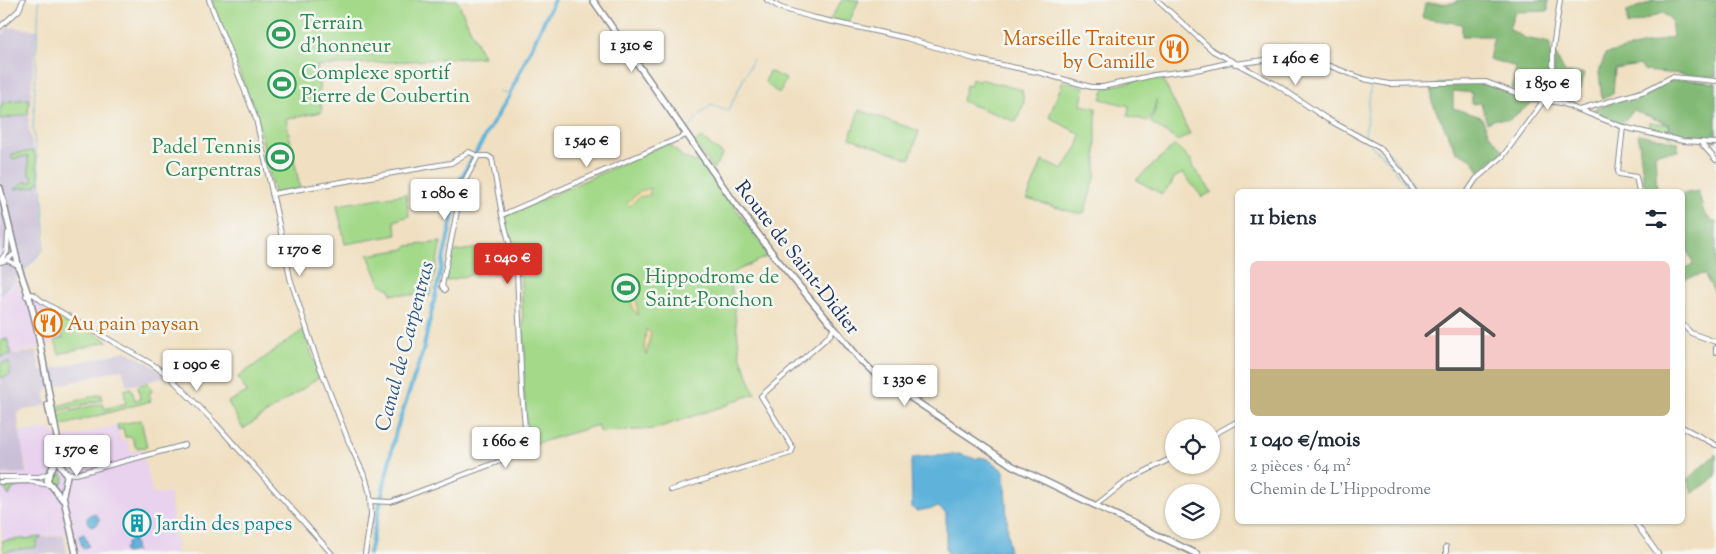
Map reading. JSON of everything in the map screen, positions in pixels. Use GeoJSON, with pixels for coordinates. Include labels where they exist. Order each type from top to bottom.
{"type":"FeatureCollection","features":[{"type":"Feature","properties":{"kind":"main road","name":"Route de Saint-Didier"},"geometry":{"type":"LineString","coordinates":[[593,0],[686,135],[761,239],[866,366],[899,391],[1013,466],[1197,554]]}},
{"type":"Feature","properties":{"kind":"main road"},"geometry":{"type":"LineString","coordinates":[[0,188],[15,264],[27,295],[54,416],[57,437],[56,458],[64,471],[67,481],[63,495],[76,554]]}},
{"type":"Feature","properties":{"kind":"main road"},"geometry":{"type":"LineString","coordinates":[[0,196],[8,234],[27,295],[35,329],[55,441],[48,485],[54,489],[66,505]]}},
{"type":"Feature","properties":{"kind":"main road"},"geometry":{"type":"LineString","coordinates":[[50,472],[64,471]]}},
{"type":"Feature","properties":{"kind":"main road"},"geometry":{"type":"LineString","coordinates":[[54,489],[64,487]]}},
{"type":"Feature","properties":{"kind":"street"},"geometry":{"type":"LineString","coordinates":[[0,27],[17,12],[22,0]]}},
{"type":"Feature","properties":{"kind":"street"},"geometry":{"type":"LineString","coordinates":[[209,0],[256,119],[290,278],[316,357],[350,445],[366,479],[371,501],[369,534],[365,554]]}},
{"type":"Feature","properties":{"kind":"street"},"geometry":{"type":"LineString","coordinates":[[767,0],[781,8],[811,17],[906,38],[974,59],[1041,73],[1091,87],[1103,87],[1154,75],[1233,63],[1272,59],[1300,59],[1314,61],[1376,82],[1402,85],[1476,81],[1580,110],[1623,127],[1673,139],[1716,143]]}},
{"type":"Feature","properties":{"kind":"street"},"geometry":{"type":"LineString","coordinates":[[1156,0],[1213,51],[1277,85],[1327,119],[1380,148],[1402,173],[1413,189]]}},
{"type":"Feature","properties":{"kind":"street"},"geometry":{"type":"LineString","coordinates":[[1469,189],[1476,179],[1503,156],[1544,100],[1551,85],[1553,48],[1560,0]]}},
{"type":"Feature","properties":{"kind":"street"},"geometry":{"type":"LineString","coordinates":[[1580,110],[1645,91],[1672,77],[1716,81]]}},
{"type":"Feature","properties":{"kind":"street"},"geometry":{"type":"LineString","coordinates":[[1623,127],[1618,171],[1619,174],[1636,177],[1639,189]]}},
{"type":"Feature","properties":{"kind":"street"},"geometry":{"type":"LineString","coordinates":[[502,215],[686,135]]}},
{"type":"Feature","properties":{"kind":"street"},"geometry":{"type":"LineString","coordinates":[[1701,143],[1716,160]]}},
{"type":"Feature","properties":{"kind":"street"},"geometry":{"type":"LineString","coordinates":[[272,194],[439,165],[471,153],[491,158],[502,215],[517,272],[522,392],[527,451],[391,502],[371,501]]}},
{"type":"Feature","properties":{"kind":"street"},"geometry":{"type":"LineString","coordinates":[[445,290],[442,282],[462,186],[477,156]]}},
{"type":"Feature","properties":{"kind":"street"},"geometry":{"type":"LineString","coordinates":[[6,258],[8,234]]}},
{"type":"Feature","properties":{"kind":"street"},"geometry":{"type":"LineString","coordinates":[[0,262],[14,255]]}},
{"type":"Feature","properties":{"kind":"street"},"geometry":{"type":"LineString","coordinates":[[6,258],[15,264]]}},
{"type":"Feature","properties":{"kind":"street"},"geometry":{"type":"LineString","coordinates":[[27,295],[33,294],[43,302],[152,364],[169,376],[216,424],[332,554]]}},
{"type":"Feature","properties":{"kind":"street"},"geometry":{"type":"LineString","coordinates":[[1685,327],[1691,333],[1716,342]]}},
{"type":"Feature","properties":{"kind":"street"},"geometry":{"type":"LineString","coordinates":[[671,490],[791,453],[792,448],[761,396],[830,335],[834,328]]}},
{"type":"Feature","properties":{"kind":"street"},"geometry":{"type":"LineString","coordinates":[[1220,431],[1235,423]]}},
{"type":"Feature","properties":{"kind":"street"},"geometry":{"type":"LineString","coordinates":[[1685,429],[1716,445]]}},
{"type":"Feature","properties":{"kind":"street"},"geometry":{"type":"LineString","coordinates":[[67,481],[76,474],[185,445]]}},
{"type":"Feature","properties":{"kind":"street"},"geometry":{"type":"LineString","coordinates":[[1096,505],[1128,480],[1165,462]]}},
{"type":"Feature","properties":{"kind":"street"},"geometry":{"type":"LineString","coordinates":[[64,471],[76,474]]}},
{"type":"Feature","properties":{"kind":"street"},"geometry":{"type":"LineString","coordinates":[[0,477],[39,477],[50,472]]}},
{"type":"Feature","properties":{"kind":"street"},"geometry":{"type":"LineString","coordinates":[[0,482],[28,481],[48,485]]}},
{"type":"Feature","properties":{"kind":"street"},"geometry":{"type":"LineString","coordinates":[[1636,524],[1658,554]]}},
{"type":"Feature","properties":{"kind":"street"},"geometry":{"type":"LineString","coordinates":[[1446,547],[1446,554]]}},
{"type":"Feature","properties":{"kind":"shaded area"},"geometry":{"type":"Polygon","coordinates":[[[8,27],[37,30],[28,124],[41,188],[44,226],[42,249],[37,258],[0,292],[0,37],[8,27]]]}},
{"type":"Feature","properties":{"kind":"shaded area"},"geometry":{"type":"Polygon","coordinates":[[[17,279],[21,291],[57,313],[64,339],[12,355],[8,338],[0,341],[0,294],[17,279]]]}},
{"type":"Feature","properties":{"kind":"shaded area"},"geometry":{"type":"Polygon","coordinates":[[[8,338],[13,355],[37,351],[40,372],[126,351],[147,362],[167,377],[127,386],[122,369],[47,389],[45,394],[47,405],[17,412],[26,473],[0,474],[0,341],[8,338]]]}},
{"type":"Feature","properties":{"kind":"shaded area"},"geometry":{"type":"Polygon","coordinates":[[[117,425],[121,441],[127,440],[131,452],[142,450],[153,494],[170,492],[177,554],[79,554],[76,537],[64,534],[3,542],[0,522],[0,475],[27,473],[19,432],[49,429],[61,439],[117,425]]]}},
{"type":"Feature","properties":{"kind":"shaded area"},"geometry":{"type":"Polygon","coordinates":[[[64,535],[67,554],[4,554],[2,542],[64,535]]]}},
{"type":"Feature","properties":{"kind":"green space","name":"Complexe sportif Pierre de Coubertin"},"geometry":{"type":"Polygon","coordinates":[[[211,0],[457,0],[483,57],[317,66],[322,112],[286,119],[300,188],[274,193],[257,117],[211,0]]]}},
{"type":"Feature","properties":{"kind":"green space"},"geometry":{"type":"Polygon","coordinates":[[[842,0],[859,0],[848,24],[830,19],[842,0]]]}},
{"type":"Feature","properties":{"kind":"green space"},"geometry":{"type":"Polygon","coordinates":[[[1457,0],[1548,0],[1548,11],[1515,12],[1509,29],[1525,38],[1550,43],[1551,69],[1544,95],[1538,99],[1512,89],[1516,67],[1489,59],[1494,36],[1462,36],[1462,24],[1422,18],[1425,4],[1456,3],[1457,0]]]}},
{"type":"Feature","properties":{"kind":"green space"},"geometry":{"type":"Polygon","coordinates":[[[1651,0],[1716,0],[1716,77],[1644,71],[1640,65],[1615,69],[1613,94],[1602,99],[1599,73],[1605,54],[1673,37],[1671,19],[1662,13],[1627,26],[1627,11],[1651,2],[1651,0]]]}},
{"type":"Feature","properties":{"kind":"green space"},"geometry":{"type":"Polygon","coordinates":[[[1555,53],[1565,73],[1584,73],[1581,89],[1553,84],[1555,53]]]}},
{"type":"Feature","properties":{"kind":"green space"},"geometry":{"type":"Polygon","coordinates":[[[769,71],[786,79],[779,94],[765,82],[769,71]]]}},
{"type":"Feature","properties":{"kind":"green space"},"geometry":{"type":"Polygon","coordinates":[[[1161,76],[1190,134],[1178,141],[1150,122],[1155,111],[1156,100],[1154,111],[1148,121],[1128,116],[1129,106],[1101,99],[1105,88],[1161,76]]]}},
{"type":"Feature","properties":{"kind":"green space"},"geometry":{"type":"Polygon","coordinates":[[[972,79],[979,81],[980,79],[1022,90],[1024,103],[1016,122],[962,101],[966,85],[970,86],[972,79]]]}},
{"type":"Feature","properties":{"kind":"green space"},"geometry":{"type":"Polygon","coordinates":[[[1683,79],[1716,83],[1716,141],[1668,136],[1670,125],[1633,110],[1621,126],[1589,112],[1616,101],[1645,94],[1668,81],[1683,79]]]}},
{"type":"Feature","properties":{"kind":"green space"},"geometry":{"type":"Polygon","coordinates":[[[1063,81],[1084,87],[1081,105],[1096,108],[1096,175],[1084,213],[1076,213],[1027,199],[1042,161],[1063,170],[1078,145],[1081,135],[1049,117],[1063,81]]]}},
{"type":"Feature","properties":{"kind":"green space"},"geometry":{"type":"Polygon","coordinates":[[[1475,83],[1498,87],[1536,100],[1509,120],[1496,119],[1487,123],[1481,103],[1472,104],[1472,93],[1453,91],[1453,108],[1481,117],[1490,135],[1504,151],[1479,171],[1471,158],[1456,151],[1432,102],[1432,87],[1439,84],[1475,83]]]}},
{"type":"Feature","properties":{"kind":"green space"},"geometry":{"type":"Polygon","coordinates":[[[29,99],[28,114],[0,119],[0,107],[2,107],[3,102],[29,99]]]}},
{"type":"Feature","properties":{"kind":"green space"},"geometry":{"type":"Polygon","coordinates":[[[859,110],[919,131],[910,159],[850,138],[859,110]]]}},
{"type":"Feature","properties":{"kind":"green space"},"geometry":{"type":"Polygon","coordinates":[[[1649,122],[1669,125],[1668,134],[1648,131],[1649,122]]]}},
{"type":"Feature","properties":{"kind":"green space"},"geometry":{"type":"Polygon","coordinates":[[[1638,134],[1678,142],[1678,151],[1655,153],[1657,189],[1645,189],[1638,134]]]}},
{"type":"Feature","properties":{"kind":"green space"},"geometry":{"type":"Polygon","coordinates":[[[701,138],[723,154],[713,169],[695,143],[701,138]]]}},
{"type":"Feature","properties":{"kind":"green space","name":"Hippodrome de Saint-Ponchon"},"geometry":{"type":"Polygon","coordinates":[[[668,143],[684,158],[696,162],[699,159],[770,255],[730,274],[740,355],[755,394],[654,429],[600,432],[598,425],[528,446],[522,361],[525,359],[520,268],[505,218],[668,143]]]}},
{"type":"Feature","properties":{"kind":"green space"},"geometry":{"type":"Polygon","coordinates":[[[1175,145],[1192,161],[1192,166],[1212,192],[1202,197],[1183,173],[1174,178],[1171,185],[1162,194],[1136,180],[1175,145]]]}},
{"type":"Feature","properties":{"kind":"green space"},"geometry":{"type":"Polygon","coordinates":[[[34,151],[40,182],[36,183],[36,186],[15,189],[26,181],[31,183],[33,181],[32,175],[29,175],[28,156],[12,159],[12,154],[34,151]]]}},
{"type":"Feature","properties":{"kind":"green space"},"geometry":{"type":"Polygon","coordinates":[[[1698,191],[1704,212],[1712,222],[1716,222],[1716,295],[1704,274],[1685,279],[1685,268],[1693,264],[1685,244],[1685,194],[1698,191]]]}},
{"type":"Feature","properties":{"kind":"green space"},"geometry":{"type":"Polygon","coordinates":[[[406,194],[409,216],[394,221],[397,235],[345,244],[337,205],[406,194]]]}},
{"type":"Feature","properties":{"kind":"green space"},"geometry":{"type":"Polygon","coordinates":[[[441,242],[430,296],[391,294],[391,290],[380,284],[368,255],[405,249],[407,246],[441,242]]]}},
{"type":"Feature","properties":{"kind":"green space"},"geometry":{"type":"Polygon","coordinates":[[[507,244],[513,273],[486,274],[486,271],[445,281],[451,252],[507,244]]]}},
{"type":"Feature","properties":{"kind":"green space"},"geometry":{"type":"Polygon","coordinates":[[[57,312],[108,341],[59,354],[55,340],[63,338],[57,312]]]}},
{"type":"Feature","properties":{"kind":"green space"},"geometry":{"type":"Polygon","coordinates":[[[303,330],[320,377],[243,429],[228,402],[247,392],[238,377],[303,330]]]}},
{"type":"Feature","properties":{"kind":"green space"},"geometry":{"type":"Polygon","coordinates":[[[7,339],[11,354],[0,357],[0,341],[7,339]]]}},
{"type":"Feature","properties":{"kind":"green space"},"geometry":{"type":"Polygon","coordinates":[[[9,362],[10,375],[0,378],[0,364],[9,362]]]}},
{"type":"Feature","properties":{"kind":"green space"},"geometry":{"type":"Polygon","coordinates":[[[148,382],[152,392],[149,393],[151,401],[57,427],[55,415],[103,403],[105,409],[126,403],[124,390],[131,388],[135,400],[140,399],[138,386],[148,382]]]}},
{"type":"Feature","properties":{"kind":"green space"},"geometry":{"type":"Polygon","coordinates":[[[101,394],[102,400],[55,412],[54,407],[101,394]]]}},
{"type":"Feature","properties":{"kind":"green space"},"geometry":{"type":"Polygon","coordinates":[[[141,420],[147,447],[136,448],[132,437],[125,437],[123,428],[118,430],[117,425],[141,420]]]}},
{"type":"Feature","properties":{"kind":"green space"},"geometry":{"type":"Polygon","coordinates":[[[1716,454],[1716,477],[1693,493],[1687,480],[1716,454]]]}},
{"type":"Feature","properties":{"kind":"green space"},"geometry":{"type":"Polygon","coordinates":[[[54,472],[60,472],[64,479],[60,486],[54,486],[50,482],[50,476],[54,472]]]}},
{"type":"Feature","properties":{"kind":"green space"},"geometry":{"type":"Polygon","coordinates":[[[2,484],[32,484],[13,488],[9,496],[2,484]]]}},
{"type":"Feature","properties":{"kind":"green space"},"geometry":{"type":"Polygon","coordinates":[[[42,537],[36,542],[36,547],[7,551],[7,554],[4,554],[2,541],[42,537]]]}},
{"type":"Feature","properties":{"kind":"sand"},"geometry":{"type":"Polygon","coordinates":[[[650,188],[650,195],[639,197],[630,206],[627,203],[640,191],[650,188]]]}},
{"type":"Feature","properties":{"kind":"sand"},"geometry":{"type":"Polygon","coordinates":[[[635,286],[638,315],[632,306],[631,299],[630,287],[635,286]]]}},
{"type":"Feature","properties":{"kind":"sand"},"geometry":{"type":"Polygon","coordinates":[[[646,329],[651,333],[646,356],[644,348],[646,329]]]}},
{"type":"Feature","properties":{"kind":"water"},"geometry":{"type":"Polygon","coordinates":[[[959,454],[976,459],[979,457],[988,459],[1004,471],[1009,550],[949,554],[946,551],[946,513],[938,507],[917,511],[912,508],[911,461],[913,458],[959,454]]]}},
{"type":"Feature","properties":{"kind":"water"},"geometry":{"type":"Polygon","coordinates":[[[93,514],[99,520],[93,526],[87,520],[93,514]]]}},
{"type":"Feature","properties":{"kind":"water"},"geometry":{"type":"Polygon","coordinates":[[[84,534],[89,546],[83,549],[79,536],[84,534]]]}},
{"type":"Feature","properties":{"kind":"water"},"geometry":{"type":"Polygon","coordinates":[[[134,540],[136,551],[125,553],[124,548],[127,547],[127,542],[134,540]]]}},
{"type":"Feature","properties":{"kind":"waterway"},"geometry":{"type":"LineString","coordinates":[[39,0],[33,129],[41,185]]}},
{"type":"Feature","properties":{"kind":"waterway","name":"Canal de Carpentras"},"geometry":{"type":"LineString","coordinates":[[369,554],[396,431],[423,351],[461,178],[508,97],[554,0]]}},
{"type":"Feature","properties":{"kind":"waterway"},"geometry":{"type":"LineString","coordinates":[[688,131],[696,118],[711,105],[728,111],[753,59]]}},
{"type":"Feature","properties":{"kind":"waterway"},"geometry":{"type":"LineString","coordinates":[[1371,83],[1365,136],[1391,155],[1415,189]]}},
{"type":"Feature","properties":{"kind":"waterway"},"geometry":{"type":"LineString","coordinates":[[500,91],[509,94]]}},
{"type":"Feature","properties":{"kind":"waterway"},"geometry":{"type":"LineString","coordinates":[[1370,145],[1386,158],[1409,189]]}},
{"type":"Feature","properties":{"kind":"waterway"},"geometry":{"type":"LineString","coordinates":[[23,272],[43,250],[45,231],[42,188]]}},
{"type":"Feature","properties":{"kind":"waterway"},"geometry":{"type":"LineString","coordinates":[[0,293],[16,279]]}},
{"type":"Feature","properties":{"kind":"place","name":"Terrain d'honneur"},"geometry":{"type":"Point","coordinates":[281,34]}},
{"type":"Feature","properties":{"kind":"place","name":"Marseille Traiteur by Camille"},"geometry":{"type":"Point","coordinates":[1174,49]}},
{"type":"Feature","properties":{"kind":"place","name":"Complexe sportif Pierre de Coubertin"},"geometry":{"type":"Point","coordinates":[282,84]}},
{"type":"Feature","properties":{"kind":"place","name":"Padel Tennis Carpentras"},"geometry":{"type":"Point","coordinates":[280,157]}},
{"type":"Feature","properties":{"kind":"place","name":"Hippodrome de Saint-Ponchon"},"geometry":{"type":"Point","coordinates":[626,288]}},
{"type":"Feature","properties":{"kind":"place","name":"Au pain paysan"},"geometry":{"type":"Point","coordinates":[48,323]}},
{"type":"Feature","properties":{"kind":"place","name":"Jardin des papes"},"geometry":{"type":"Point","coordinates":[137,523]}}]}
